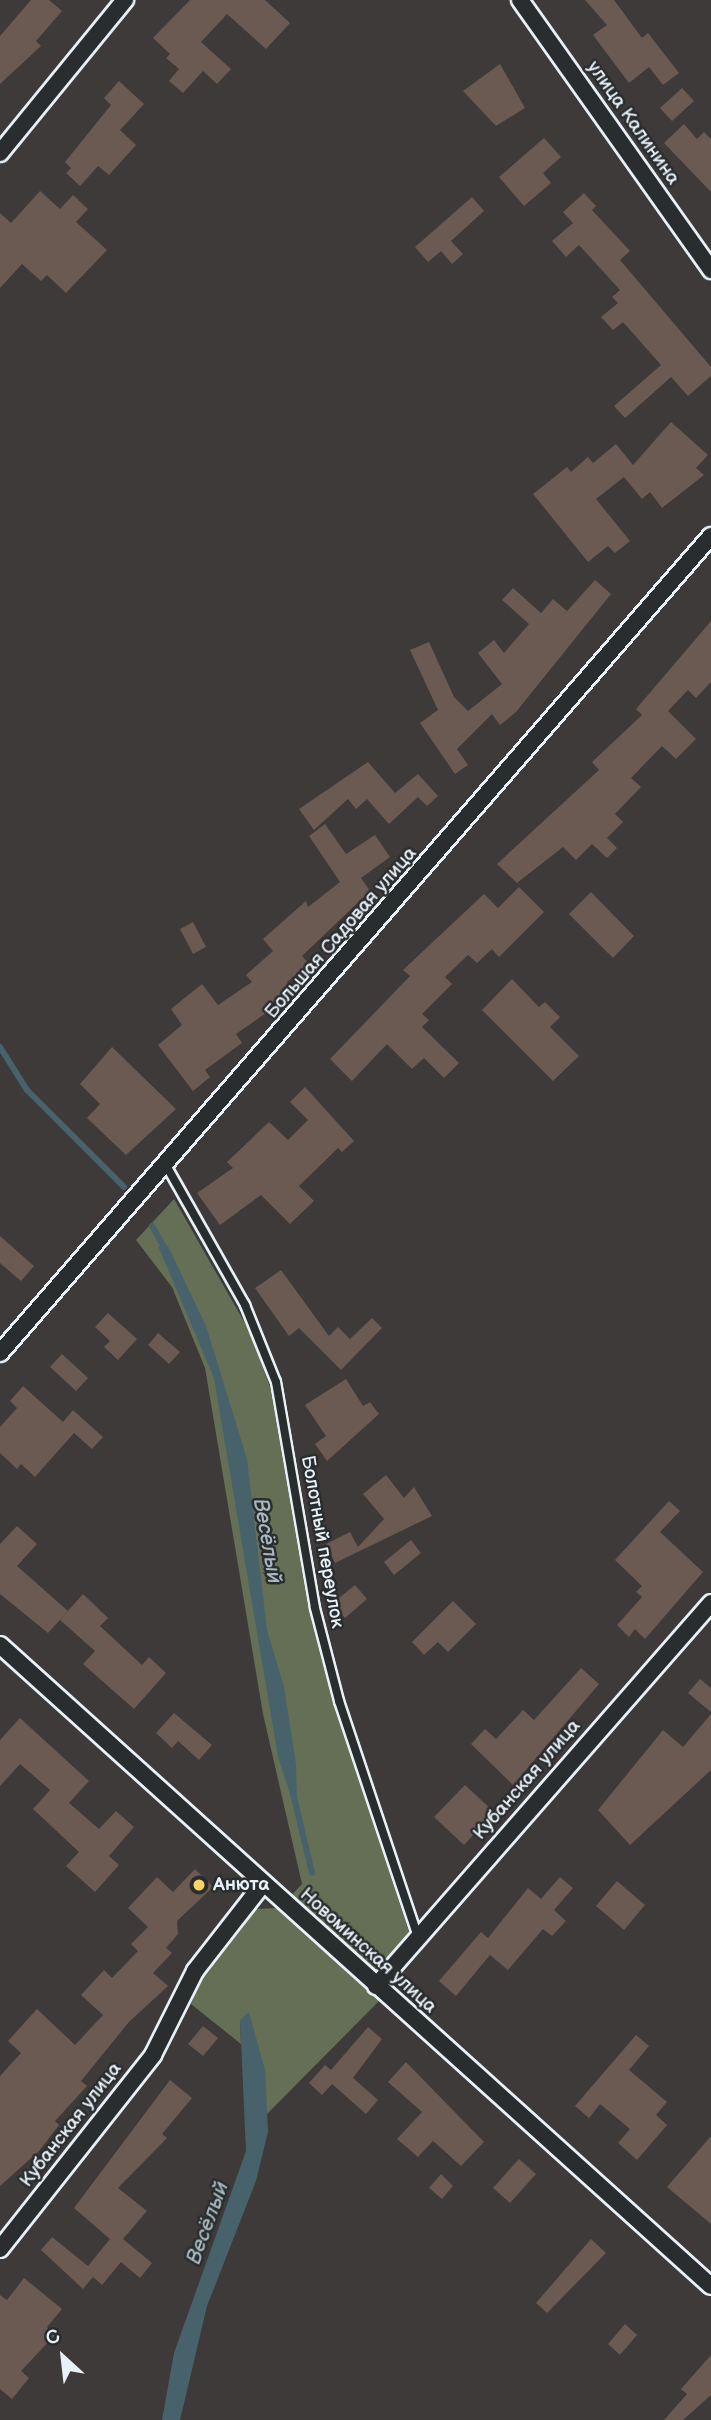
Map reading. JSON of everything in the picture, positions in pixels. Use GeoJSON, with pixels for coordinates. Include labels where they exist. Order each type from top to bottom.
{"type":"FeatureCollection","features":[{"type":"Feature","properties":{"kind":"street"},"geometry":{"type":"LineString","coordinates":[[0,153],[125,0]]}},
{"type":"Feature","properties":{"kind":"street","name":"улица Калинина"},"geometry":{"type":"LineString","coordinates":[[520,0],[711,270]]}},
{"type":"Feature","properties":{"kind":"street","name":"Большая Садовая улица"},"geometry":{"type":"LineString","coordinates":[[0,1353],[167,1167],[711,536]]}},
{"type":"Feature","properties":{"kind":"street","name":"Кубанская улица"},"geometry":{"type":"LineString","coordinates":[[376,1986],[711,1603]]}},
{"type":"Feature","properties":{"kind":"street","name":"Новоминская улица"},"geometry":{"type":"LineString","coordinates":[[0,1645],[262,1885],[711,2286]]}},
{"type":"Feature","properties":{"kind":"street","name":"Кубанская улица"},"geometry":{"type":"LineString","coordinates":[[0,2249],[153,2055],[195,1971],[262,1885]]}},
{"type":"Feature","properties":{"kind":"lane","name":"Болотный переулок"},"geometry":{"type":"LineString","coordinates":[[167,1167],[244,1305],[276,1382],[332,1674],[418,1937]]}},
{"type":"Feature","properties":{"kind":"green space"},"geometry":{"type":"Polygon","coordinates":[[[174,1199],[250,1332],[271,1390],[307,1596],[329,1686],[410,1935],[376,1974],[290,1897],[302,1884],[263,1714],[205,1368],[172,1287],[136,1240],[174,1199]]]}},
{"type":"Feature","properties":{"kind":"green space"},"geometry":{"type":"Polygon","coordinates":[[[279,1908],[380,2000],[267,2114],[240,2020],[241,2044],[191,2004],[201,1975],[246,1916],[254,1909],[279,1908]]]}},
{"type":"Feature","properties":{"kind":"water"},"geometry":{"type":"Polygon","coordinates":[[[158,1246],[168,1246],[206,1326],[247,1459],[267,1630],[284,1687],[296,1764],[297,1798],[292,1800],[278,1757],[214,1378],[158,1246]]]}},
{"type":"Feature","properties":{"kind":"water"},"geometry":{"type":"Polygon","coordinates":[[[249,2012],[265,2070],[268,2132],[256,2181],[207,2306],[180,2420],[162,2420],[174,2353],[246,2151],[240,2020],[249,2012]]]}},
{"type":"Feature","properties":{"kind":"building"},"geometry":{"type":"Polygon","coordinates":[[[31,0],[49,0],[62,11],[36,41],[41,46],[0,84],[0,36],[31,0]]]}},
{"type":"Feature","properties":{"kind":"building"},"geometry":{"type":"Polygon","coordinates":[[[190,0],[265,0],[290,23],[266,49],[227,14],[201,42],[231,69],[217,84],[203,71],[183,93],[169,81],[179,69],[166,58],[170,54],[153,38],[190,0]]]}},
{"type":"Feature","properties":{"kind":"building"},"geometry":{"type":"Polygon","coordinates":[[[585,0],[614,0],[642,38],[648,33],[679,73],[663,85],[649,67],[629,83],[593,35],[607,25],[585,0]]]}},
{"type":"Feature","properties":{"kind":"building"},"geometry":{"type":"Polygon","coordinates":[[[500,64],[525,108],[496,126],[463,91],[500,64]]]}},
{"type":"Feature","properties":{"kind":"building"},"geometry":{"type":"Polygon","coordinates":[[[119,81],[144,104],[120,130],[136,145],[109,175],[98,166],[80,186],[66,173],[71,168],[65,162],[111,105],[104,98],[119,81]]]}},
{"type":"Feature","properties":{"kind":"building"},"geometry":{"type":"Polygon","coordinates":[[[682,88],[694,101],[672,121],[660,108],[682,88]]]}},
{"type":"Feature","properties":{"kind":"building"},"geometry":{"type":"Polygon","coordinates":[[[684,124],[697,139],[704,132],[711,139],[711,192],[664,143],[684,124]]]}},
{"type":"Feature","properties":{"kind":"building"},"geometry":{"type":"Polygon","coordinates":[[[544,138],[561,157],[543,173],[551,183],[524,206],[499,177],[544,138]]]}},
{"type":"Feature","properties":{"kind":"building"},"geometry":{"type":"Polygon","coordinates":[[[40,191],[60,209],[73,195],[88,209],[76,222],[107,250],[66,293],[47,275],[41,281],[22,264],[0,288],[0,213],[11,223],[40,191]]]}},
{"type":"Feature","properties":{"kind":"building"},"geometry":{"type":"Polygon","coordinates":[[[584,193],[596,206],[592,210],[630,251],[620,260],[711,367],[711,376],[688,396],[671,377],[625,418],[614,406],[661,365],[623,322],[613,330],[601,317],[618,303],[612,297],[620,290],[579,245],[566,257],[552,241],[573,223],[563,212],[584,193]]]}},
{"type":"Feature","properties":{"kind":"building"},"geometry":{"type":"Polygon","coordinates":[[[472,197],[484,211],[451,241],[463,254],[452,264],[441,251],[428,262],[415,247],[472,197]]]}},
{"type":"Feature","properties":{"kind":"building"},"geometry":{"type":"Polygon","coordinates":[[[671,422],[708,455],[696,468],[704,475],[662,508],[650,492],[642,499],[624,477],[596,499],[630,541],[615,553],[608,546],[588,562],[533,494],[567,467],[571,472],[588,457],[593,463],[616,444],[633,465],[671,422]]]}},
{"type":"Feature","properties":{"kind":"building"},"geometry":{"type":"Polygon","coordinates":[[[595,580],[611,594],[516,712],[500,725],[492,714],[457,749],[468,765],[455,774],[420,723],[438,710],[410,650],[429,642],[454,697],[468,711],[502,684],[478,653],[494,640],[504,653],[529,624],[502,600],[513,588],[541,613],[553,599],[567,611],[595,580]]]}},
{"type":"Feature","properties":{"kind":"building"},"geometry":{"type":"Polygon","coordinates":[[[711,621],[711,682],[696,698],[688,690],[668,711],[696,739],[676,759],[662,746],[631,778],[641,787],[615,814],[623,822],[607,838],[617,848],[607,858],[592,844],[576,860],[563,847],[517,883],[497,864],[599,770],[592,762],[642,715],[636,709],[711,621]]]}},
{"type":"Feature","properties":{"kind":"building"},"geometry":{"type":"Polygon","coordinates":[[[368,762],[395,793],[418,774],[438,796],[427,806],[418,797],[389,824],[367,799],[356,809],[348,799],[314,830],[299,809],[368,762]]]}},
{"type":"Feature","properties":{"kind":"building"},"geometry":{"type":"Polygon","coordinates":[[[325,824],[346,854],[375,835],[390,857],[361,878],[370,891],[302,956],[309,964],[287,982],[291,987],[264,1010],[266,1013],[236,1034],[242,1043],[205,1070],[210,1077],[193,1091],[158,1045],[182,1025],[171,1009],[202,984],[218,1005],[252,982],[246,975],[273,951],[263,939],[306,901],[308,907],[340,882],[309,836],[325,824]]]}},
{"type":"Feature","properties":{"kind":"building"},"geometry":{"type":"Polygon","coordinates":[[[519,887],[544,912],[499,957],[492,949],[477,963],[468,955],[445,977],[452,984],[422,1014],[429,1020],[422,1027],[459,1063],[444,1078],[424,1058],[412,1069],[387,1044],[352,1081],[330,1059],[410,976],[403,970],[484,894],[498,908],[519,887]]]}},
{"type":"Feature","properties":{"kind":"building"},"geometry":{"type":"Polygon","coordinates":[[[591,892],[634,936],[613,958],[569,914],[591,892]]]}},
{"type":"Feature","properties":{"kind":"building"},"geometry":{"type":"Polygon","coordinates":[[[193,922],[206,947],[193,954],[180,929],[193,922]]]}},
{"type":"Feature","properties":{"kind":"building"},"geometry":{"type":"Polygon","coordinates":[[[512,979],[539,1007],[545,1002],[560,1017],[550,1027],[579,1056],[553,1081],[482,1010],[512,979]]]}},
{"type":"Feature","properties":{"kind":"building"},"geometry":{"type":"Polygon","coordinates":[[[112,1047],[176,1109],[126,1155],[87,1118],[100,1104],[80,1084],[112,1047]]]}},
{"type":"Feature","properties":{"kind":"building"},"geometry":{"type":"Polygon","coordinates":[[[305,1087],[354,1141],[342,1152],[338,1148],[299,1186],[314,1201],[290,1224],[261,1195],[220,1225],[197,1193],[233,1168],[227,1162],[269,1122],[288,1140],[308,1120],[290,1102],[305,1087]]]}},
{"type":"Feature","properties":{"kind":"building"},"geometry":{"type":"Polygon","coordinates":[[[0,1236],[34,1266],[21,1281],[0,1263],[0,1236]]]}},
{"type":"Feature","properties":{"kind":"building"},"geometry":{"type":"Polygon","coordinates":[[[281,1270],[329,1336],[338,1327],[350,1339],[372,1318],[382,1328],[341,1370],[299,1328],[289,1336],[255,1288],[281,1270]]]}},
{"type":"Feature","properties":{"kind":"building"},"geometry":{"type":"Polygon","coordinates":[[[108,1313],[137,1339],[118,1360],[104,1347],[110,1341],[95,1327],[108,1313]]]}},
{"type":"Feature","properties":{"kind":"building"},"geometry":{"type":"Polygon","coordinates":[[[158,1333],[180,1352],[169,1364],[148,1345],[158,1333]]]}},
{"type":"Feature","properties":{"kind":"building"},"geometry":{"type":"Polygon","coordinates":[[[62,1354],[88,1378],[76,1391],[50,1367],[62,1354]]]}},
{"type":"Feature","properties":{"kind":"building"},"geometry":{"type":"Polygon","coordinates":[[[346,1379],[363,1406],[370,1402],[379,1414],[327,1461],[315,1444],[326,1436],[305,1405],[346,1379]]]}},
{"type":"Feature","properties":{"kind":"building"},"geometry":{"type":"Polygon","coordinates":[[[23,1386],[63,1422],[73,1410],[103,1437],[92,1449],[74,1433],[35,1477],[21,1464],[17,1469],[0,1453],[0,1427],[17,1408],[10,1401],[23,1386]]]}},
{"type":"Feature","properties":{"kind":"building"},"geometry":{"type":"Polygon","coordinates":[[[386,1475],[404,1498],[414,1487],[432,1516],[335,1563],[326,1544],[350,1532],[358,1547],[384,1519],[363,1494],[386,1475]]]}},
{"type":"Feature","properties":{"kind":"building"},"geometry":{"type":"Polygon","coordinates":[[[669,1501],[680,1511],[660,1532],[703,1572],[645,1639],[635,1629],[629,1637],[617,1625],[642,1597],[636,1592],[642,1586],[615,1560],[669,1501]]]}},
{"type":"Feature","properties":{"kind":"building"},"geometry":{"type":"Polygon","coordinates":[[[17,1526],[37,1544],[17,1566],[68,1611],[48,1633],[0,1594],[0,1544],[17,1526]]]}},
{"type":"Feature","properties":{"kind":"building"},"geometry":{"type":"Polygon","coordinates":[[[411,1540],[421,1553],[394,1575],[384,1562],[411,1540]]]}},
{"type":"Feature","properties":{"kind":"building"},"geometry":{"type":"Polygon","coordinates":[[[355,1585],[367,1599],[345,1618],[333,1603],[355,1585]]]}},
{"type":"Feature","properties":{"kind":"building"},"geometry":{"type":"Polygon","coordinates":[[[83,1594],[108,1618],[100,1626],[142,1665],[149,1657],[166,1673],[134,1709],[83,1664],[95,1651],[60,1620],[83,1594]]]}},
{"type":"Feature","properties":{"kind":"building"},"geometry":{"type":"Polygon","coordinates":[[[453,1601],[476,1624],[448,1652],[438,1642],[424,1655],[412,1642],[453,1601]]]}},
{"type":"Feature","properties":{"kind":"building"},"geometry":{"type":"Polygon","coordinates":[[[581,1668],[599,1684],[513,1785],[471,1744],[485,1729],[496,1739],[523,1710],[534,1720],[581,1668]]]}},
{"type":"Feature","properties":{"kind":"building"},"geometry":{"type":"Polygon","coordinates":[[[700,1679],[711,1688],[711,1712],[688,1693],[700,1679]]]}},
{"type":"Feature","properties":{"kind":"building"},"geometry":{"type":"Polygon","coordinates":[[[174,1713],[212,1745],[199,1760],[178,1741],[172,1748],[156,1733],[174,1713]]]}},
{"type":"Feature","properties":{"kind":"building"},"geometry":{"type":"Polygon","coordinates":[[[711,1714],[711,1770],[630,1845],[598,1810],[663,1730],[683,1747],[711,1714]]]}},
{"type":"Feature","properties":{"kind":"building"},"geometry":{"type":"Polygon","coordinates":[[[20,1718],[89,1781],[69,1803],[99,1829],[116,1811],[134,1827],[109,1856],[119,1865],[95,1892],[66,1866],[79,1852],[33,1809],[50,1790],[20,1764],[0,1786],[0,1740],[20,1718]]]}},
{"type":"Feature","properties":{"kind":"building"},"geometry":{"type":"Polygon","coordinates":[[[465,1785],[494,1812],[464,1845],[434,1817],[465,1785]]]}},
{"type":"Feature","properties":{"kind":"building"},"geometry":{"type":"Polygon","coordinates":[[[195,1869],[213,1887],[177,1921],[178,1934],[166,1948],[172,1953],[153,1973],[168,1986],[129,2022],[81,2081],[87,2086],[55,2121],[59,2125],[39,2151],[0,2186],[0,2076],[21,2053],[8,2041],[37,2009],[75,2045],[103,2015],[81,1995],[104,1970],[112,1978],[138,1951],[131,1944],[148,1927],[128,1908],[157,1877],[173,1892],[195,1869]]]}},
{"type":"Feature","properties":{"kind":"building"},"geometry":{"type":"Polygon","coordinates":[[[560,1877],[573,1888],[554,1910],[566,1921],[552,1936],[543,1929],[508,1970],[490,1955],[456,1996],[439,1981],[481,1932],[488,1938],[528,1888],[541,1899],[560,1877]]]}},
{"type":"Feature","properties":{"kind":"building"},"geometry":{"type":"Polygon","coordinates":[[[617,1881],[645,1905],[624,1930],[596,1906],[617,1881]]]}},
{"type":"Feature","properties":{"kind":"building"},"geometry":{"type":"Polygon","coordinates":[[[203,2026],[218,2038],[203,2056],[188,2044],[203,2026]]]}},
{"type":"Feature","properties":{"kind":"building"},"geometry":{"type":"Polygon","coordinates":[[[368,2027],[382,2039],[353,2078],[378,2100],[366,2114],[332,2084],[322,2095],[309,2083],[325,2065],[331,2070],[368,2027]]]}},
{"type":"Feature","properties":{"kind":"building"},"geometry":{"type":"Polygon","coordinates":[[[636,2035],[649,2046],[629,2070],[667,2102],[656,2115],[667,2125],[637,2160],[618,2143],[630,2129],[600,2104],[589,2118],[575,2106],[636,2035]]]}},
{"type":"Feature","properties":{"kind":"building"},"geometry":{"type":"Polygon","coordinates":[[[406,2062],[484,2142],[461,2166],[433,2141],[418,2157],[397,2139],[422,2112],[388,2082],[406,2062]]]}},
{"type":"Feature","properties":{"kind":"building"},"geometry":{"type":"Polygon","coordinates":[[[170,2080],[192,2098],[162,2134],[167,2138],[118,2188],[147,2211],[123,2239],[152,2263],[140,2278],[121,2262],[102,2285],[93,2277],[83,2289],[41,2250],[52,2237],[88,2266],[110,2239],[74,2208],[170,2080]]]}},
{"type":"Feature","properties":{"kind":"building"},"geometry":{"type":"Polygon","coordinates":[[[711,2136],[711,2224],[667,2187],[711,2136]]]}},
{"type":"Feature","properties":{"kind":"building"},"geometry":{"type":"Polygon","coordinates":[[[519,2159],[536,2174],[510,2203],[493,2188],[519,2159]]]}},
{"type":"Feature","properties":{"kind":"building"},"geometry":{"type":"Polygon","coordinates":[[[441,2174],[453,2186],[442,2199],[429,2188],[441,2174]]]}},
{"type":"Feature","properties":{"kind":"building"},"geometry":{"type":"Polygon","coordinates":[[[591,2239],[606,2253],[547,2313],[536,2303],[591,2239]]]}},
{"type":"Feature","properties":{"kind":"building"},"geometry":{"type":"Polygon","coordinates":[[[24,2278],[62,2309],[47,2327],[55,2335],[21,2371],[29,2378],[12,2399],[0,2389],[0,2295],[7,2300],[24,2278]]]}},
{"type":"Feature","properties":{"kind":"building"},"geometry":{"type":"Polygon","coordinates":[[[625,2324],[637,2335],[620,2355],[608,2344],[625,2324]]]}},
{"type":"Feature","properties":{"kind":"building"},"geometry":{"type":"Polygon","coordinates":[[[711,2355],[711,2395],[683,2420],[664,2420],[687,2394],[681,2389],[711,2355]]]}},
{"type":"Feature","properties":{"kind":"waterway","name":"Весёлый"},"geometry":{"type":"LineString","coordinates":[[0,1047],[27,1090],[124,1187]]}},
{"type":"Feature","properties":{"kind":"waterway","name":"Весёлый"},"geometry":{"type":"LineString","coordinates":[[152,1226],[166,1250]]}},
{"type":"Feature","properties":{"kind":"waterway","name":"Весёлый"},"geometry":{"type":"LineString","coordinates":[[293,1793],[312,1873]]}},
{"type":"Feature","properties":{"kind":"place","name":"Анюта"},"geometry":{"type":"Point","coordinates":[199,1885]}}]}
